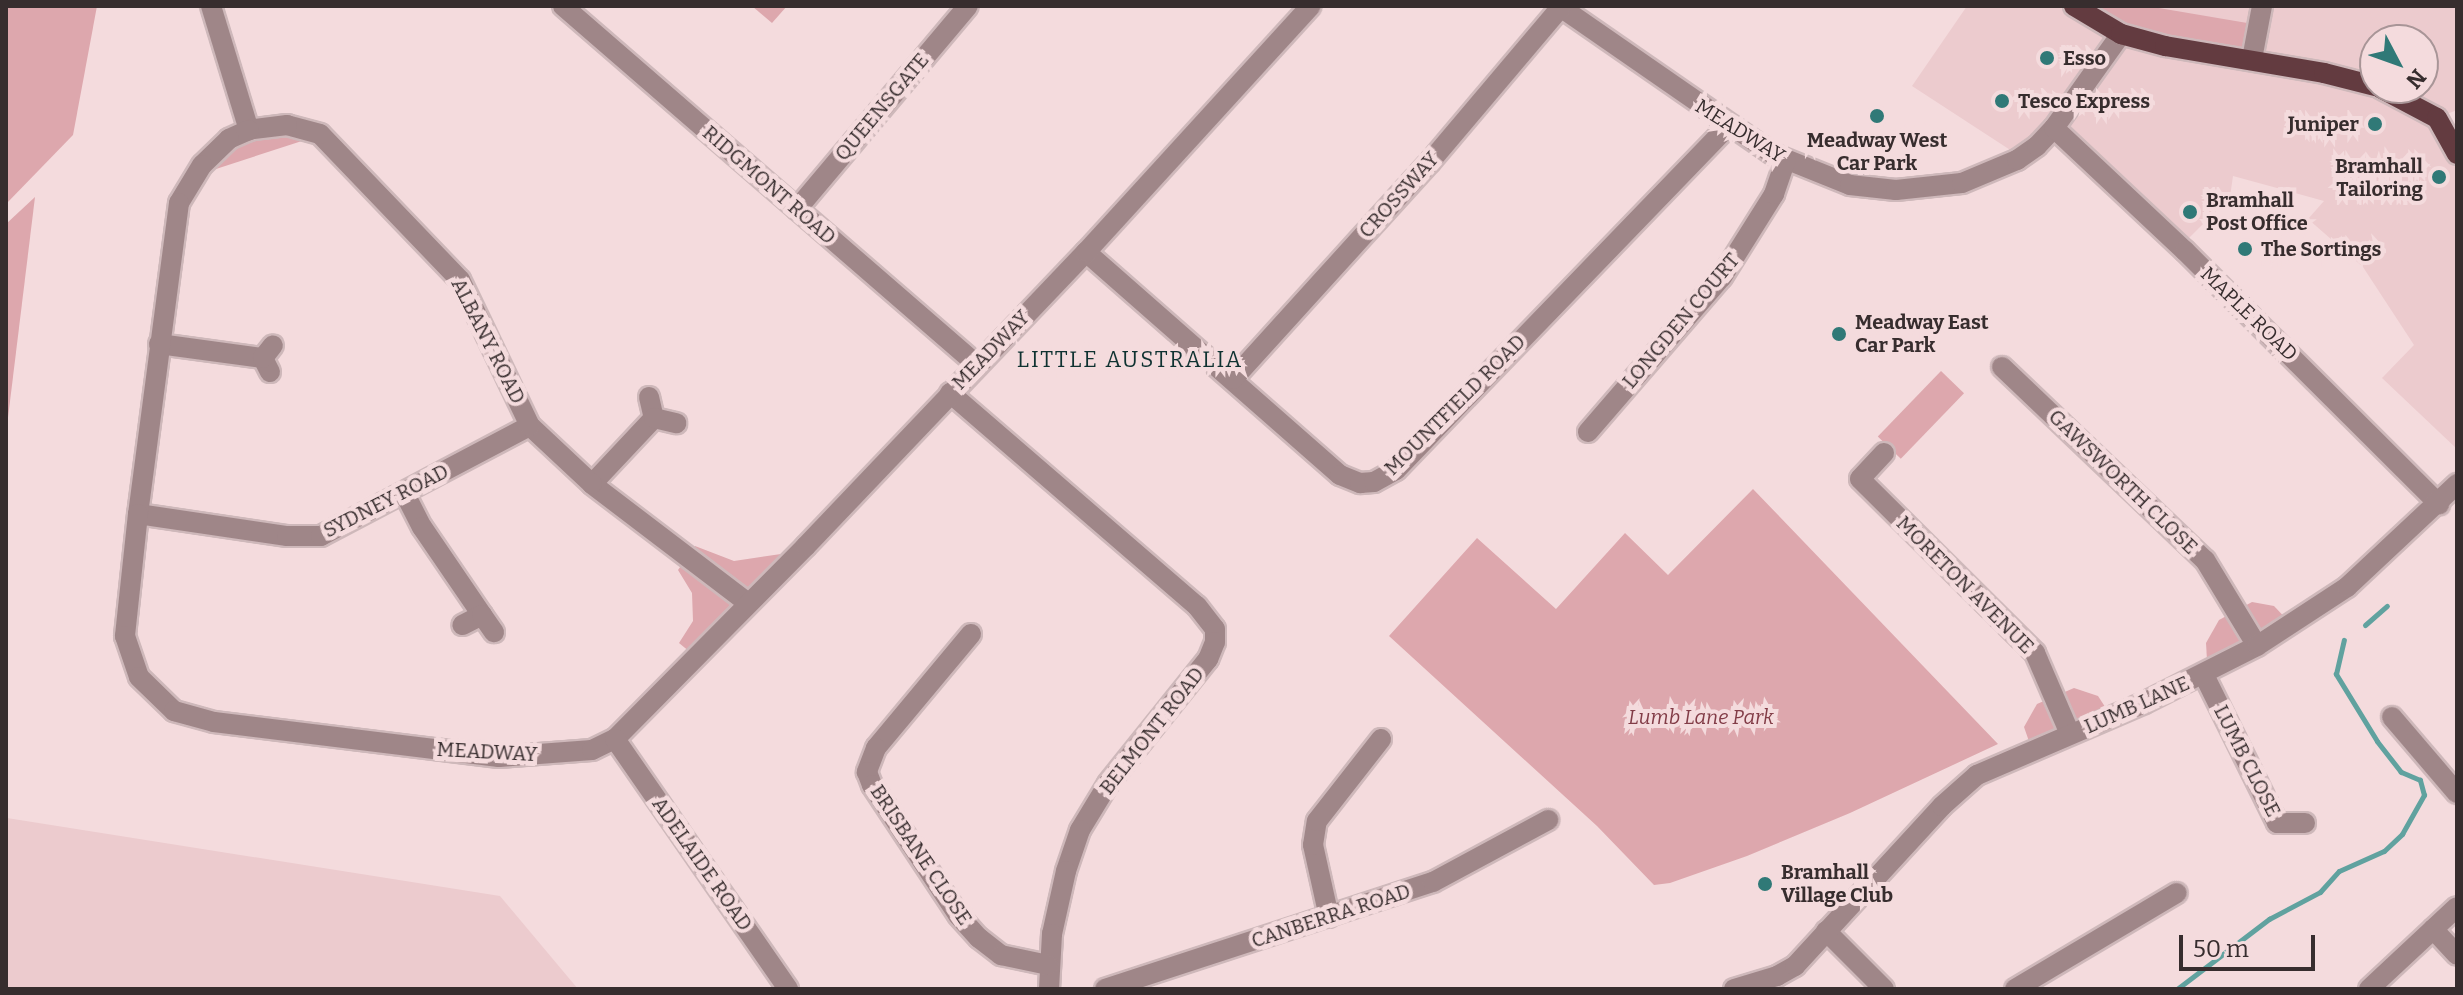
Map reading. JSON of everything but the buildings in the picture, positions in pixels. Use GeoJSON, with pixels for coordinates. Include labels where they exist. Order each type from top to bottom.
{"type":"FeatureCollection","features":[{"type":"Feature","properties":{"kind":"main road"},"geometry":{"type":"LineString","coordinates":[[2074,6],[2121,34],[2165,46],[2252,59],[2359,83]]}},
{"type":"Feature","properties":{"kind":"main road"},"geometry":{"type":"LineString","coordinates":[[2410,104],[2437,118],[2457,154]]}},
{"type":"Feature","properties":{"kind":"main road"},"geometry":{"type":"LineString","coordinates":[[2437,118],[2457,110]]}},
{"type":"Feature","properties":{"kind":"street"},"geometry":{"type":"LineString","coordinates":[[211,6],[249,130]]}},
{"type":"Feature","properties":{"kind":"street","name":"RIDGMONT ROAD"},"geometry":{"type":"LineString","coordinates":[[563,6],[976,364]]}},
{"type":"Feature","properties":{"kind":"street","name":"QUEENSGATE"},"geometry":{"type":"LineString","coordinates":[[797,209],[968,6]]}},
{"type":"Feature","properties":{"kind":"street","name":"MEADWAY"},"geometry":{"type":"LineString","coordinates":[[249,130],[216,149],[188,184],[179,203],[125,636],[139,677],[174,711],[214,722],[499,757],[592,750],[615,739],[748,603],[1086,252],[1311,6]]}},
{"type":"Feature","properties":{"kind":"street"},"geometry":{"type":"LineString","coordinates":[[2252,59],[2262,6]]}},
{"type":"Feature","properties":{"kind":"street","name":"MEADWAY"},"geometry":{"type":"LineString","coordinates":[[1560,7],[1728,126],[1786,160],[1861,187],[1896,190],[1962,183],[2017,160],[2037,146],[2054,128],[2121,34]]}},
{"type":"Feature","properties":{"kind":"street","name":"CROSSWAY"},"geometry":{"type":"LineString","coordinates":[[1233,379],[1430,162],[1560,7]]}},
{"type":"Feature","properties":{"kind":"street","name":"ALBANY ROAD"},"geometry":{"type":"LineString","coordinates":[[249,130],[269,125],[304,127],[320,134],[358,170],[460,280],[530,426],[592,484],[748,603]]}},
{"type":"Feature","properties":{"kind":"street","name":"MOUNTFIELD ROAD"},"geometry":{"type":"LineString","coordinates":[[1086,252],[1340,475],[1360,483],[1385,478],[1728,126]]}},
{"type":"Feature","properties":{"kind":"street","name":"MAPLE ROAD"},"geometry":{"type":"LineString","coordinates":[[2054,128],[2185,251],[2439,504]]}},
{"type":"Feature","properties":{"kind":"street","name":"LONGDEN COURT"},"geometry":{"type":"LineString","coordinates":[[1588,432],[1722,277],[1774,194],[1786,160]]}},
{"type":"Feature","properties":{"kind":"street"},"geometry":{"type":"LineString","coordinates":[[159,344],[269,359]]}},
{"type":"Feature","properties":{"kind":"street","name":"GAWSWORTH CLOSE"},"geometry":{"type":"LineString","coordinates":[[2002,367],[2205,560],[2257,646]]}},
{"type":"Feature","properties":{"kind":"street","name":"BELMONT ROAD"},"geometry":{"type":"LineString","coordinates":[[950,393],[1197,606],[1215,629],[1215,642],[1208,659],[1108,784],[1080,830],[1063,883],[1048,965],[1049,989]]}},
{"type":"Feature","properties":{"kind":"street"},"geometry":{"type":"LineString","coordinates":[[649,397],[654,418]]}},
{"type":"Feature","properties":{"kind":"street"},"geometry":{"type":"LineString","coordinates":[[654,418],[676,423]]}},
{"type":"Feature","properties":{"kind":"street"},"geometry":{"type":"LineString","coordinates":[[592,484],[654,418]]}},
{"type":"Feature","properties":{"kind":"street","name":"SYDNEY ROAD"},"geometry":{"type":"LineString","coordinates":[[138,514],[287,536],[321,536],[530,426]]}},
{"type":"Feature","properties":{"kind":"street","name":"MORETON AVENUE"},"geometry":{"type":"LineString","coordinates":[[1884,453],[1860,479],[2035,653],[2070,734]]}},
{"type":"Feature","properties":{"kind":"street","name":"LUMB LANE"},"geometry":{"type":"LineString","coordinates":[[1734,989],[1777,976],[1795,966],[1969,781],[2204,675],[2257,646],[2347,587],[2457,484]]}},
{"type":"Feature","properties":{"kind":"street"},"geometry":{"type":"LineString","coordinates":[[405,494],[422,527],[494,632]]}},
{"type":"Feature","properties":{"kind":"street"},"geometry":{"type":"LineString","coordinates":[[462,625],[482,615]]}},
{"type":"Feature","properties":{"kind":"street","name":"BRISBANE CLOSE"},"geometry":{"type":"LineString","coordinates":[[971,634],[876,748],[867,772],[872,785],[958,915],[979,938],[1001,955],[1048,965]]}},
{"type":"Feature","properties":{"kind":"street","name":"LUMB CLOSE"},"geometry":{"type":"LineString","coordinates":[[2204,675],[2277,823],[2305,823]]}},
{"type":"Feature","properties":{"kind":"street"},"geometry":{"type":"LineString","coordinates":[[2392,717],[2457,793]]}},
{"type":"Feature","properties":{"kind":"street","name":"ADELAIDE ROAD"},"geometry":{"type":"LineString","coordinates":[[615,739],[788,989]]}},
{"type":"Feature","properties":{"kind":"street"},"geometry":{"type":"LineString","coordinates":[[1329,917],[1313,845],[1317,821],[1381,739]]}},
{"type":"Feature","properties":{"kind":"street","name":"CANBERRA ROAD"},"geometry":{"type":"LineString","coordinates":[[1105,989],[1433,882],[1548,820]]}},
{"type":"Feature","properties":{"kind":"street"},"geometry":{"type":"LineString","coordinates":[[2015,989],[2177,893]]}},
{"type":"Feature","properties":{"kind":"street"},"geometry":{"type":"LineString","coordinates":[[2369,989],[2457,907]]}},
{"type":"Feature","properties":{"kind":"street"},"geometry":{"type":"LineString","coordinates":[[2433,929],[2457,955]]}},
{"type":"Feature","properties":{"kind":"street"},"geometry":{"type":"LineString","coordinates":[[1826,931],[1884,989]]}},
{"type":"Feature","properties":{"kind":"shaded area"},"geometry":{"type":"Polygon","coordinates":[[[1967,6],[2457,6],[2457,110],[2437,118],[2457,154],[2457,449],[2382,378],[2414,345],[2363,267],[2308,219],[2324,201],[2233,176],[2230,197],[2180,247],[2055,128],[2021,157],[1912,86],[1967,6]]]}},
{"type":"Feature","properties":{"kind":"shaded area"},"geometry":{"type":"Polygon","coordinates":[[[7,818],[500,896],[578,989],[6,989],[7,818]]]}},
{"type":"Feature","properties":{"kind":"green space"},"geometry":{"type":"Polygon","coordinates":[[[6,6],[97,6],[73,135],[6,204],[6,6]]]}},
{"type":"Feature","properties":{"kind":"green space"},"geometry":{"type":"Polygon","coordinates":[[[752,6],[787,6],[772,23],[752,6]]]}},
{"type":"Feature","properties":{"kind":"green space"},"geometry":{"type":"Polygon","coordinates":[[[2102,6],[2147,6],[2259,25],[2252,59],[2102,25],[2102,6]]]}},
{"type":"Feature","properties":{"kind":"green space"},"geometry":{"type":"Polygon","coordinates":[[[269,125],[305,140],[216,169],[202,165],[269,125]]]}},
{"type":"Feature","properties":{"kind":"green space"},"geometry":{"type":"Polygon","coordinates":[[[35,197],[6,434],[6,224],[35,197]]]}},
{"type":"Feature","properties":{"kind":"green space"},"geometry":{"type":"Polygon","coordinates":[[[1941,371],[1964,393],[1901,459],[1878,436],[1941,371]]]}},
{"type":"Feature","properties":{"kind":"green space","name":"Lumb Lane Park"},"geometry":{"type":"Polygon","coordinates":[[[1753,489],[1998,744],[1850,813],[1747,856],[1670,883],[1654,885],[1597,826],[1389,636],[1477,538],[1556,609],[1625,533],[1668,575],[1753,489]]]}},
{"type":"Feature","properties":{"kind":"green space"},"geometry":{"type":"Polygon","coordinates":[[[695,546],[734,561],[781,554],[790,562],[696,657],[679,643],[693,621],[692,593],[678,570],[695,546]]]}},
{"type":"Feature","properties":{"kind":"green space"},"geometry":{"type":"Polygon","coordinates":[[[2252,602],[2274,606],[2291,624],[2207,660],[2206,643],[2219,620],[2252,602]]]}},
{"type":"Feature","properties":{"kind":"green space"},"geometry":{"type":"Polygon","coordinates":[[[2074,688],[2098,696],[2111,716],[2032,750],[2024,727],[2037,704],[2074,688]]]}},
{"type":"Feature","properties":{"kind":"waterway"},"geometry":{"type":"LineString","coordinates":[[2365,625],[2387,606]]}},
{"type":"Feature","properties":{"kind":"waterway"},"geometry":{"type":"LineString","coordinates":[[2177,989],[2269,919],[2320,892],[2339,871],[2384,851],[2402,834],[2424,795],[2420,780],[2401,772],[2377,741],[2336,674],[2344,640]]}},
{"type":"Feature","properties":{"kind":"place","name":"Esso"},"geometry":{"type":"Point","coordinates":[2047,58]}},
{"type":"Feature","properties":{"kind":"place","name":"Tesco Express"},"geometry":{"type":"Point","coordinates":[2002,101]}},
{"type":"Feature","properties":{"kind":"place","name":"Meadway West Car Park"},"geometry":{"type":"Point","coordinates":[1877,116]}},
{"type":"Feature","properties":{"kind":"place","name":"Juniper"},"geometry":{"type":"Point","coordinates":[2375,124]}},
{"type":"Feature","properties":{"kind":"place","name":"Bramhall Tailoring"},"geometry":{"type":"Point","coordinates":[2439,177]}},
{"type":"Feature","properties":{"kind":"place","name":"Bramhall Post Office"},"geometry":{"type":"Point","coordinates":[2190,212]}},
{"type":"Feature","properties":{"kind":"place","name":"The Sortings"},"geometry":{"type":"Point","coordinates":[2245,249]}},
{"type":"Feature","properties":{"kind":"place","name":"Meadway East Car Park"},"geometry":{"type":"Point","coordinates":[1839,334]}},
{"type":"Feature","properties":{"kind":"place","name":"Bramhall Village Club"},"geometry":{"type":"Point","coordinates":[1765,884]}},
{"type":"Feature","properties":{"kind":"district","name":"LITTLE AUSTRALIA"},"geometry":{"type":"Point","coordinates":[1130,360]}}]}
